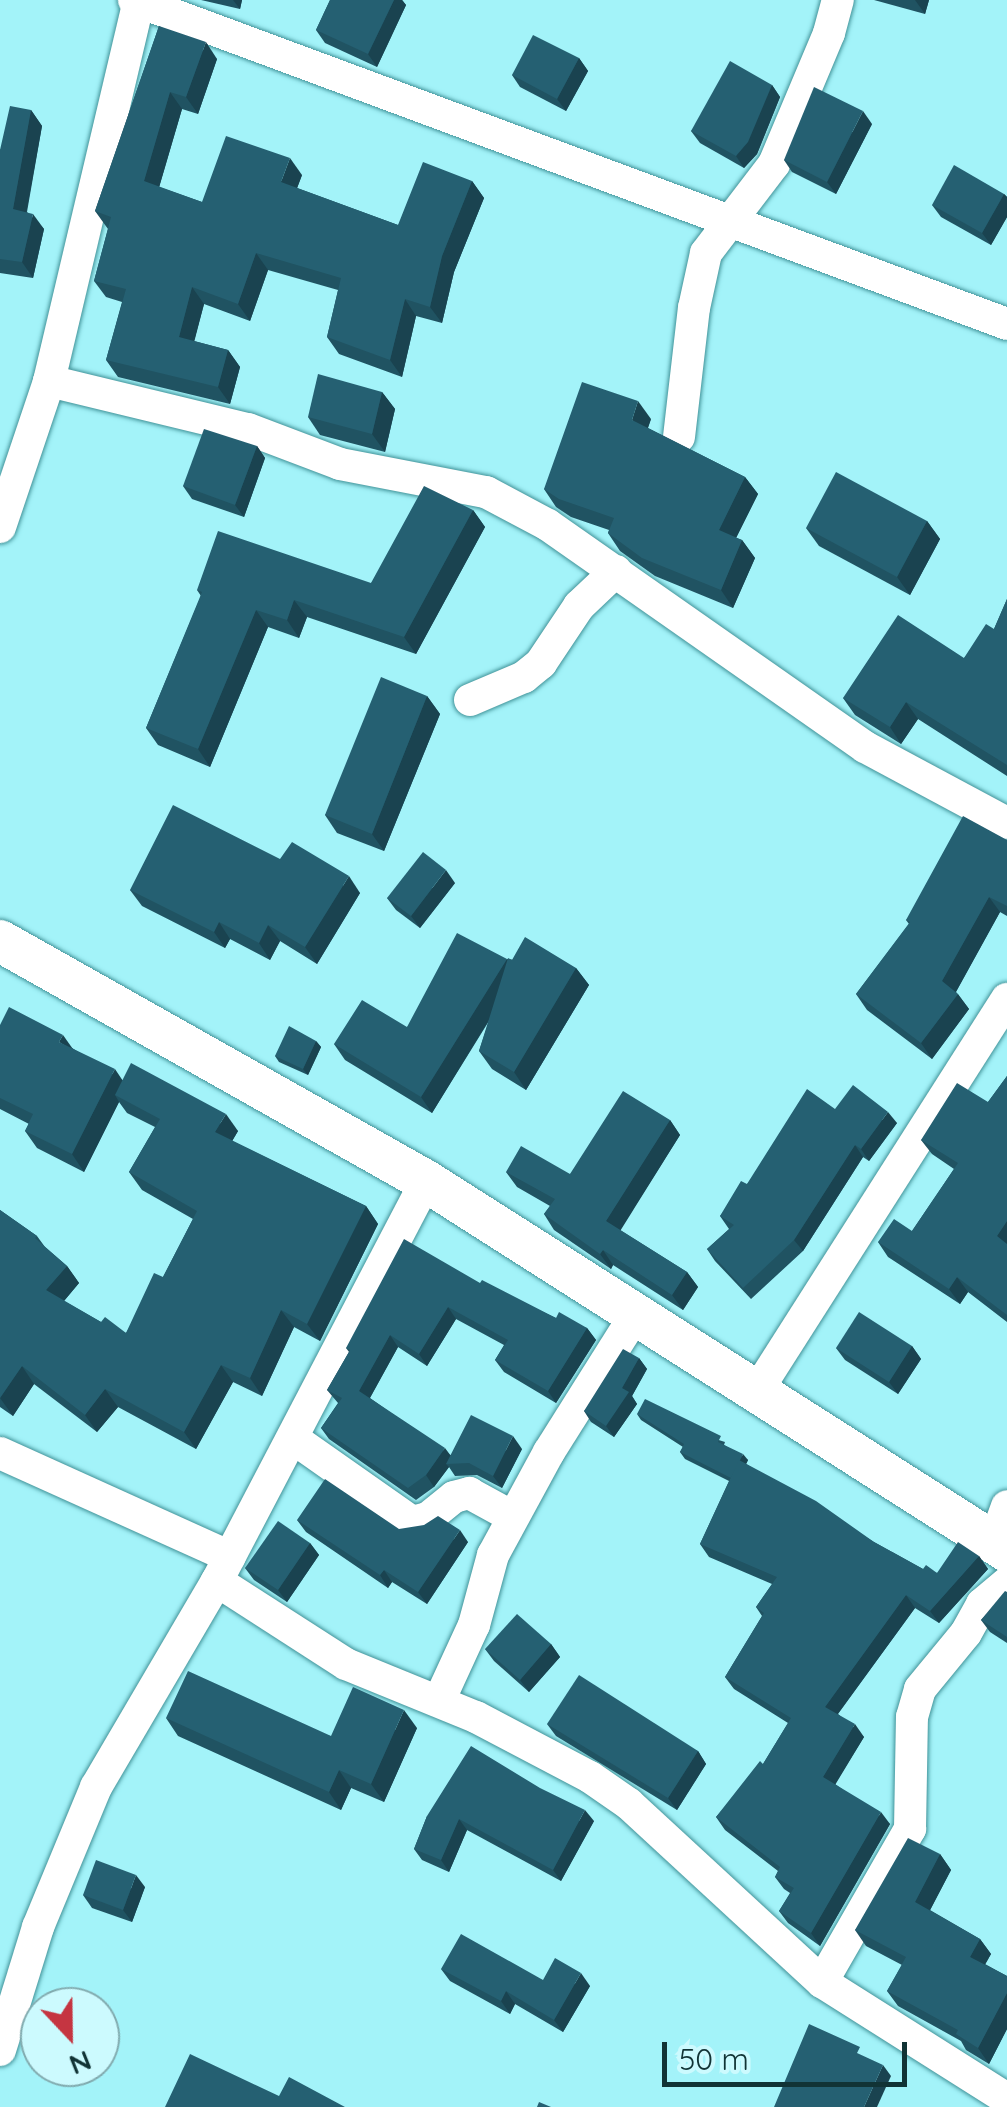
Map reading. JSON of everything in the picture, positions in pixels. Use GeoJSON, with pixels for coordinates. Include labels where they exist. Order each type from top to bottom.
{"type":"FeatureCollection","features":[{"type":"Feature","properties":{"kind":"street"},"geometry":{"type":"LineString","coordinates":[[0,527],[49,381],[137,0],[1007,324]]}},
{"type":"Feature","properties":{"kind":"street"},"geometry":{"type":"LineString","coordinates":[[679,437],[694,308],[706,253],[774,164],[829,33],[838,0]]}},
{"type":"Feature","properties":{"kind":"street"},"geometry":{"type":"LineString","coordinates":[[49,381],[248,429],[340,464],[486,492],[548,524],[865,747],[1007,823]]}},
{"type":"Feature","properties":{"kind":"street"},"geometry":{"type":"LineString","coordinates":[[470,700],[524,677],[541,663],[579,606],[616,571]]}},
{"type":"Feature","properties":{"kind":"street"},"geometry":{"type":"LineString","coordinates":[[0,940],[426,1181],[757,1391],[1003,1533]]}},
{"type":"Feature","properties":{"kind":"street"},"geometry":{"type":"LineString","coordinates":[[757,1391],[1007,999]]}},
{"type":"Feature","properties":{"kind":"street"},"geometry":{"type":"LineString","coordinates":[[0,2050],[63,1860],[96,1787],[224,1569],[426,1181]]}},
{"type":"Feature","properties":{"kind":"street"},"geometry":{"type":"LineString","coordinates":[[439,1701],[474,1625],[493,1556],[637,1312]]}},
{"type":"Feature","properties":{"kind":"street"},"geometry":{"type":"LineString","coordinates":[[294,1438],[412,1522],[428,1518],[454,1497],[469,1494],[514,1517]]}},
{"type":"Feature","properties":{"kind":"street"},"geometry":{"type":"LineString","coordinates":[[0,1453],[224,1569],[346,1664],[439,1701],[590,1777],[629,1804],[822,1982],[1007,2099]]}},
{"type":"Feature","properties":{"kind":"street"},"geometry":{"type":"LineString","coordinates":[[822,1982],[910,1829],[912,1716],[920,1689],[966,1632],[982,1604],[1007,1584]]}},
{"type":"Feature","properties":{"kind":"building"},"geometry":{"type":"Polygon","coordinates":[[[330,0],[394,0],[368,54],[316,30],[330,0]]]}},
{"type":"Feature","properties":{"kind":"building"},"geometry":{"type":"Polygon","coordinates":[[[159,26],[206,42],[186,97],[170,92],[144,181],[202,202],[226,136],[290,158],[281,182],[398,225],[423,162],[472,181],[442,256],[430,307],[405,299],[390,360],[327,337],[341,278],[256,253],[238,304],[192,287],[179,337],[228,350],[218,387],[106,360],[126,289],[94,281],[111,217],[95,211],[159,26]]]}},
{"type":"Feature","properties":{"kind":"building"},"geometry":{"type":"Polygon","coordinates":[[[533,35],[579,58],[557,99],[512,75],[533,35]]]}},
{"type":"Feature","properties":{"kind":"building"},"geometry":{"type":"Polygon","coordinates":[[[730,61],[772,85],[748,142],[736,156],[691,131],[730,61]]]}},
{"type":"Feature","properties":{"kind":"building"},"geometry":{"type":"Polygon","coordinates":[[[814,87],[863,111],[827,182],[784,160],[814,87]]]}},
{"type":"Feature","properties":{"kind":"building"},"geometry":{"type":"Polygon","coordinates":[[[10,106],[31,110],[13,209],[33,214],[22,262],[0,259],[0,150],[10,106]]]}},
{"type":"Feature","properties":{"kind":"building"},"geometry":{"type":"Polygon","coordinates":[[[954,165],[1004,194],[982,233],[932,205],[954,165]]]}},
{"type":"Feature","properties":{"kind":"building"},"geometry":{"type":"Polygon","coordinates":[[[318,374],[382,392],[372,434],[308,417],[318,374]]]}},
{"type":"Feature","properties":{"kind":"building"},"geometry":{"type":"Polygon","coordinates":[[[582,382],[638,401],[632,420],[745,477],[719,530],[742,540],[721,590],[642,558],[608,533],[614,518],[559,499],[544,489],[582,382]]]}},
{"type":"Feature","properties":{"kind":"building"},"geometry":{"type":"Polygon","coordinates":[[[204,429],[257,446],[235,505],[183,486],[204,429]]]}},
{"type":"Feature","properties":{"kind":"building"},"geometry":{"type":"Polygon","coordinates":[[[836,472],[927,521],[897,577],[806,528],[836,472]]]}},
{"type":"Feature","properties":{"kind":"building"},"geometry":{"type":"Polygon","coordinates":[[[424,486],[473,510],[404,637],[294,600],[287,620],[256,610],[198,749],[146,728],[202,592],[197,590],[218,531],[371,583],[424,486]]]}},
{"type":"Feature","properties":{"kind":"building"},"geometry":{"type":"Polygon","coordinates":[[[1007,599],[1007,765],[906,702],[890,727],[843,698],[898,615],[964,658],[986,624],[994,629],[1007,599]]]}},
{"type":"Feature","properties":{"kind":"building"},"geometry":{"type":"Polygon","coordinates":[[[381,677],[427,696],[372,834],[325,815],[381,677]]]}},
{"type":"Feature","properties":{"kind":"building"},"geometry":{"type":"Polygon","coordinates":[[[173,805],[280,859],[292,842],[349,876],[305,947],[268,925],[259,943],[219,922],[214,932],[130,890],[173,805]]]}},
{"type":"Feature","properties":{"kind":"building"},"geometry":{"type":"Polygon","coordinates":[[[963,816],[1007,840],[1007,906],[989,897],[942,981],[958,994],[921,1043],[856,994],[910,922],[906,920],[963,816]]]}},
{"type":"Feature","properties":{"kind":"building"},"geometry":{"type":"Polygon","coordinates":[[[423,852],[446,870],[411,916],[387,898],[423,852]]]}},
{"type":"Feature","properties":{"kind":"building"},"geometry":{"type":"Polygon","coordinates":[[[457,933],[507,959],[421,1097],[334,1044],[362,1000],[407,1027],[457,933]]]}},
{"type":"Feature","properties":{"kind":"building"},"geometry":{"type":"Polygon","coordinates":[[[525,937],[576,968],[514,1072],[479,1051],[508,958],[512,960],[525,937]]]}},
{"type":"Feature","properties":{"kind":"building"},"geometry":{"type":"Polygon","coordinates":[[[9,1007],[63,1035],[59,1042],[115,1069],[72,1154],[25,1131],[33,1114],[0,1098],[0,1025],[9,1007]]]}},
{"type":"Feature","properties":{"kind":"building"},"geometry":{"type":"Polygon","coordinates":[[[289,1026],[316,1041],[303,1069],[275,1056],[289,1026]]]}},
{"type":"Feature","properties":{"kind":"building"},"geometry":{"type":"Polygon","coordinates":[[[131,1063],[226,1114],[215,1132],[366,1206],[307,1324],[281,1310],[250,1378],[221,1365],[184,1432],[105,1389],[85,1415],[22,1366],[0,1398],[0,1210],[37,1236],[67,1266],[46,1290],[101,1322],[105,1317],[126,1333],[154,1273],[163,1277],[197,1211],[129,1172],[160,1119],[115,1095],[131,1063]]]}},
{"type":"Feature","properties":{"kind":"building"},"geometry":{"type":"Polygon","coordinates":[[[1007,1076],[1007,1221],[997,1236],[1007,1244],[1007,1315],[957,1277],[949,1289],[878,1242],[894,1219],[912,1231],[958,1163],[921,1140],[957,1083],[988,1102],[1007,1076]]]}},
{"type":"Feature","properties":{"kind":"building"},"geometry":{"type":"Polygon","coordinates":[[[853,1085],[888,1112],[861,1149],[855,1145],[794,1240],[743,1288],[707,1249],[734,1225],[720,1216],[741,1181],[747,1184],[807,1089],[835,1109],[853,1085]]]}},
{"type":"Feature","properties":{"kind":"building"},"geometry":{"type":"Polygon","coordinates":[[[623,1091],[670,1120],[606,1221],[687,1272],[672,1295],[603,1250],[600,1254],[544,1214],[555,1199],[506,1172],[521,1146],[570,1174],[623,1091]]]}},
{"type":"Feature","properties":{"kind":"building"},"geometry":{"type":"Polygon","coordinates":[[[404,1239],[480,1283],[482,1280],[556,1318],[559,1312],[587,1328],[548,1391],[495,1360],[508,1340],[448,1307],[419,1354],[390,1335],[359,1391],[445,1448],[426,1475],[408,1488],[321,1428],[342,1398],[327,1390],[404,1239]]]}},
{"type":"Feature","properties":{"kind":"building"},"geometry":{"type":"Polygon","coordinates":[[[859,1312],[912,1346],[889,1382],[836,1348],[859,1312]]]}},
{"type":"Feature","properties":{"kind":"building"},"geometry":{"type":"Polygon","coordinates":[[[623,1349],[639,1358],[622,1388],[629,1392],[606,1426],[584,1411],[623,1349]]]}},
{"type":"Feature","properties":{"kind":"building"},"geometry":{"type":"Polygon","coordinates":[[[645,1399],[721,1436],[718,1442],[743,1454],[731,1478],[680,1452],[684,1444],[637,1414],[645,1399]]]}},
{"type":"Feature","properties":{"kind":"building"},"geometry":{"type":"Polygon","coordinates":[[[471,1415],[513,1436],[493,1476],[469,1463],[446,1464],[471,1415]]]}},
{"type":"Feature","properties":{"kind":"building"},"geometry":{"type":"Polygon","coordinates":[[[739,1460],[816,1501],[874,1542],[923,1569],[926,1565],[937,1573],[958,1542],[979,1556],[930,1611],[906,1595],[825,1707],[855,1724],[823,1777],[881,1812],[811,1933],[779,1911],[794,1888],[775,1877],[780,1867],[716,1817],[760,1761],[763,1764],[791,1718],[725,1677],[764,1613],[756,1607],[777,1577],[700,1544],[739,1460]]]}},
{"type":"Feature","properties":{"kind":"building"},"geometry":{"type":"Polygon","coordinates":[[[325,1479],[399,1529],[424,1525],[438,1516],[460,1530],[418,1592],[384,1570],[380,1575],[297,1520],[325,1479]]]}},
{"type":"Feature","properties":{"kind":"building"},"geometry":{"type":"Polygon","coordinates":[[[278,1521],[310,1543],[278,1590],[245,1568],[278,1521]]]}},
{"type":"Feature","properties":{"kind":"building"},"geometry":{"type":"Polygon","coordinates":[[[1007,1592],[1007,1637],[981,1620],[1007,1592]]]}},
{"type":"Feature","properties":{"kind":"building"},"geometry":{"type":"Polygon","coordinates":[[[517,1614],[551,1644],[520,1680],[485,1649],[517,1614]]]}},
{"type":"Feature","properties":{"kind":"building"},"geometry":{"type":"Polygon","coordinates":[[[188,1671],[331,1736],[353,1687],[404,1710],[371,1784],[339,1770],[329,1792],[166,1718],[188,1671]]]}},
{"type":"Feature","properties":{"kind":"building"},"geometry":{"type":"Polygon","coordinates":[[[579,1675],[698,1751],[668,1798],[547,1724],[579,1675]]]}},
{"type":"Feature","properties":{"kind":"building"},"geometry":{"type":"Polygon","coordinates":[[[471,1746],[585,1810],[553,1870],[459,1819],[441,1860],[414,1849],[427,1816],[471,1746]]]}},
{"type":"Feature","properties":{"kind":"building"},"geometry":{"type":"Polygon","coordinates":[[[908,1838],[940,1854],[915,1902],[980,1939],[970,1957],[1007,1976],[1007,1993],[978,2048],[956,2034],[958,2030],[887,1991],[906,1957],[855,1930],[908,1838]]]}},
{"type":"Feature","properties":{"kind":"building"},"geometry":{"type":"Polygon","coordinates":[[[96,1860],[136,1875],[123,1910],[83,1895],[96,1860]]]}},
{"type":"Feature","properties":{"kind":"building"},"geometry":{"type":"Polygon","coordinates":[[[461,1934],[543,1980],[555,1958],[581,1973],[554,2020],[506,1991],[501,2001],[441,1969],[461,1934]]]}},
{"type":"Feature","properties":{"kind":"building"},"geometry":{"type":"Polygon","coordinates":[[[809,2024],[860,2047],[857,2053],[883,2065],[864,2107],[774,2107],[809,2024]]]}},
{"type":"Feature","properties":{"kind":"building"},"geometry":{"type":"Polygon","coordinates":[[[190,2054],[279,2096],[289,2077],[345,2107],[165,2107],[190,2054]]]}}]}
